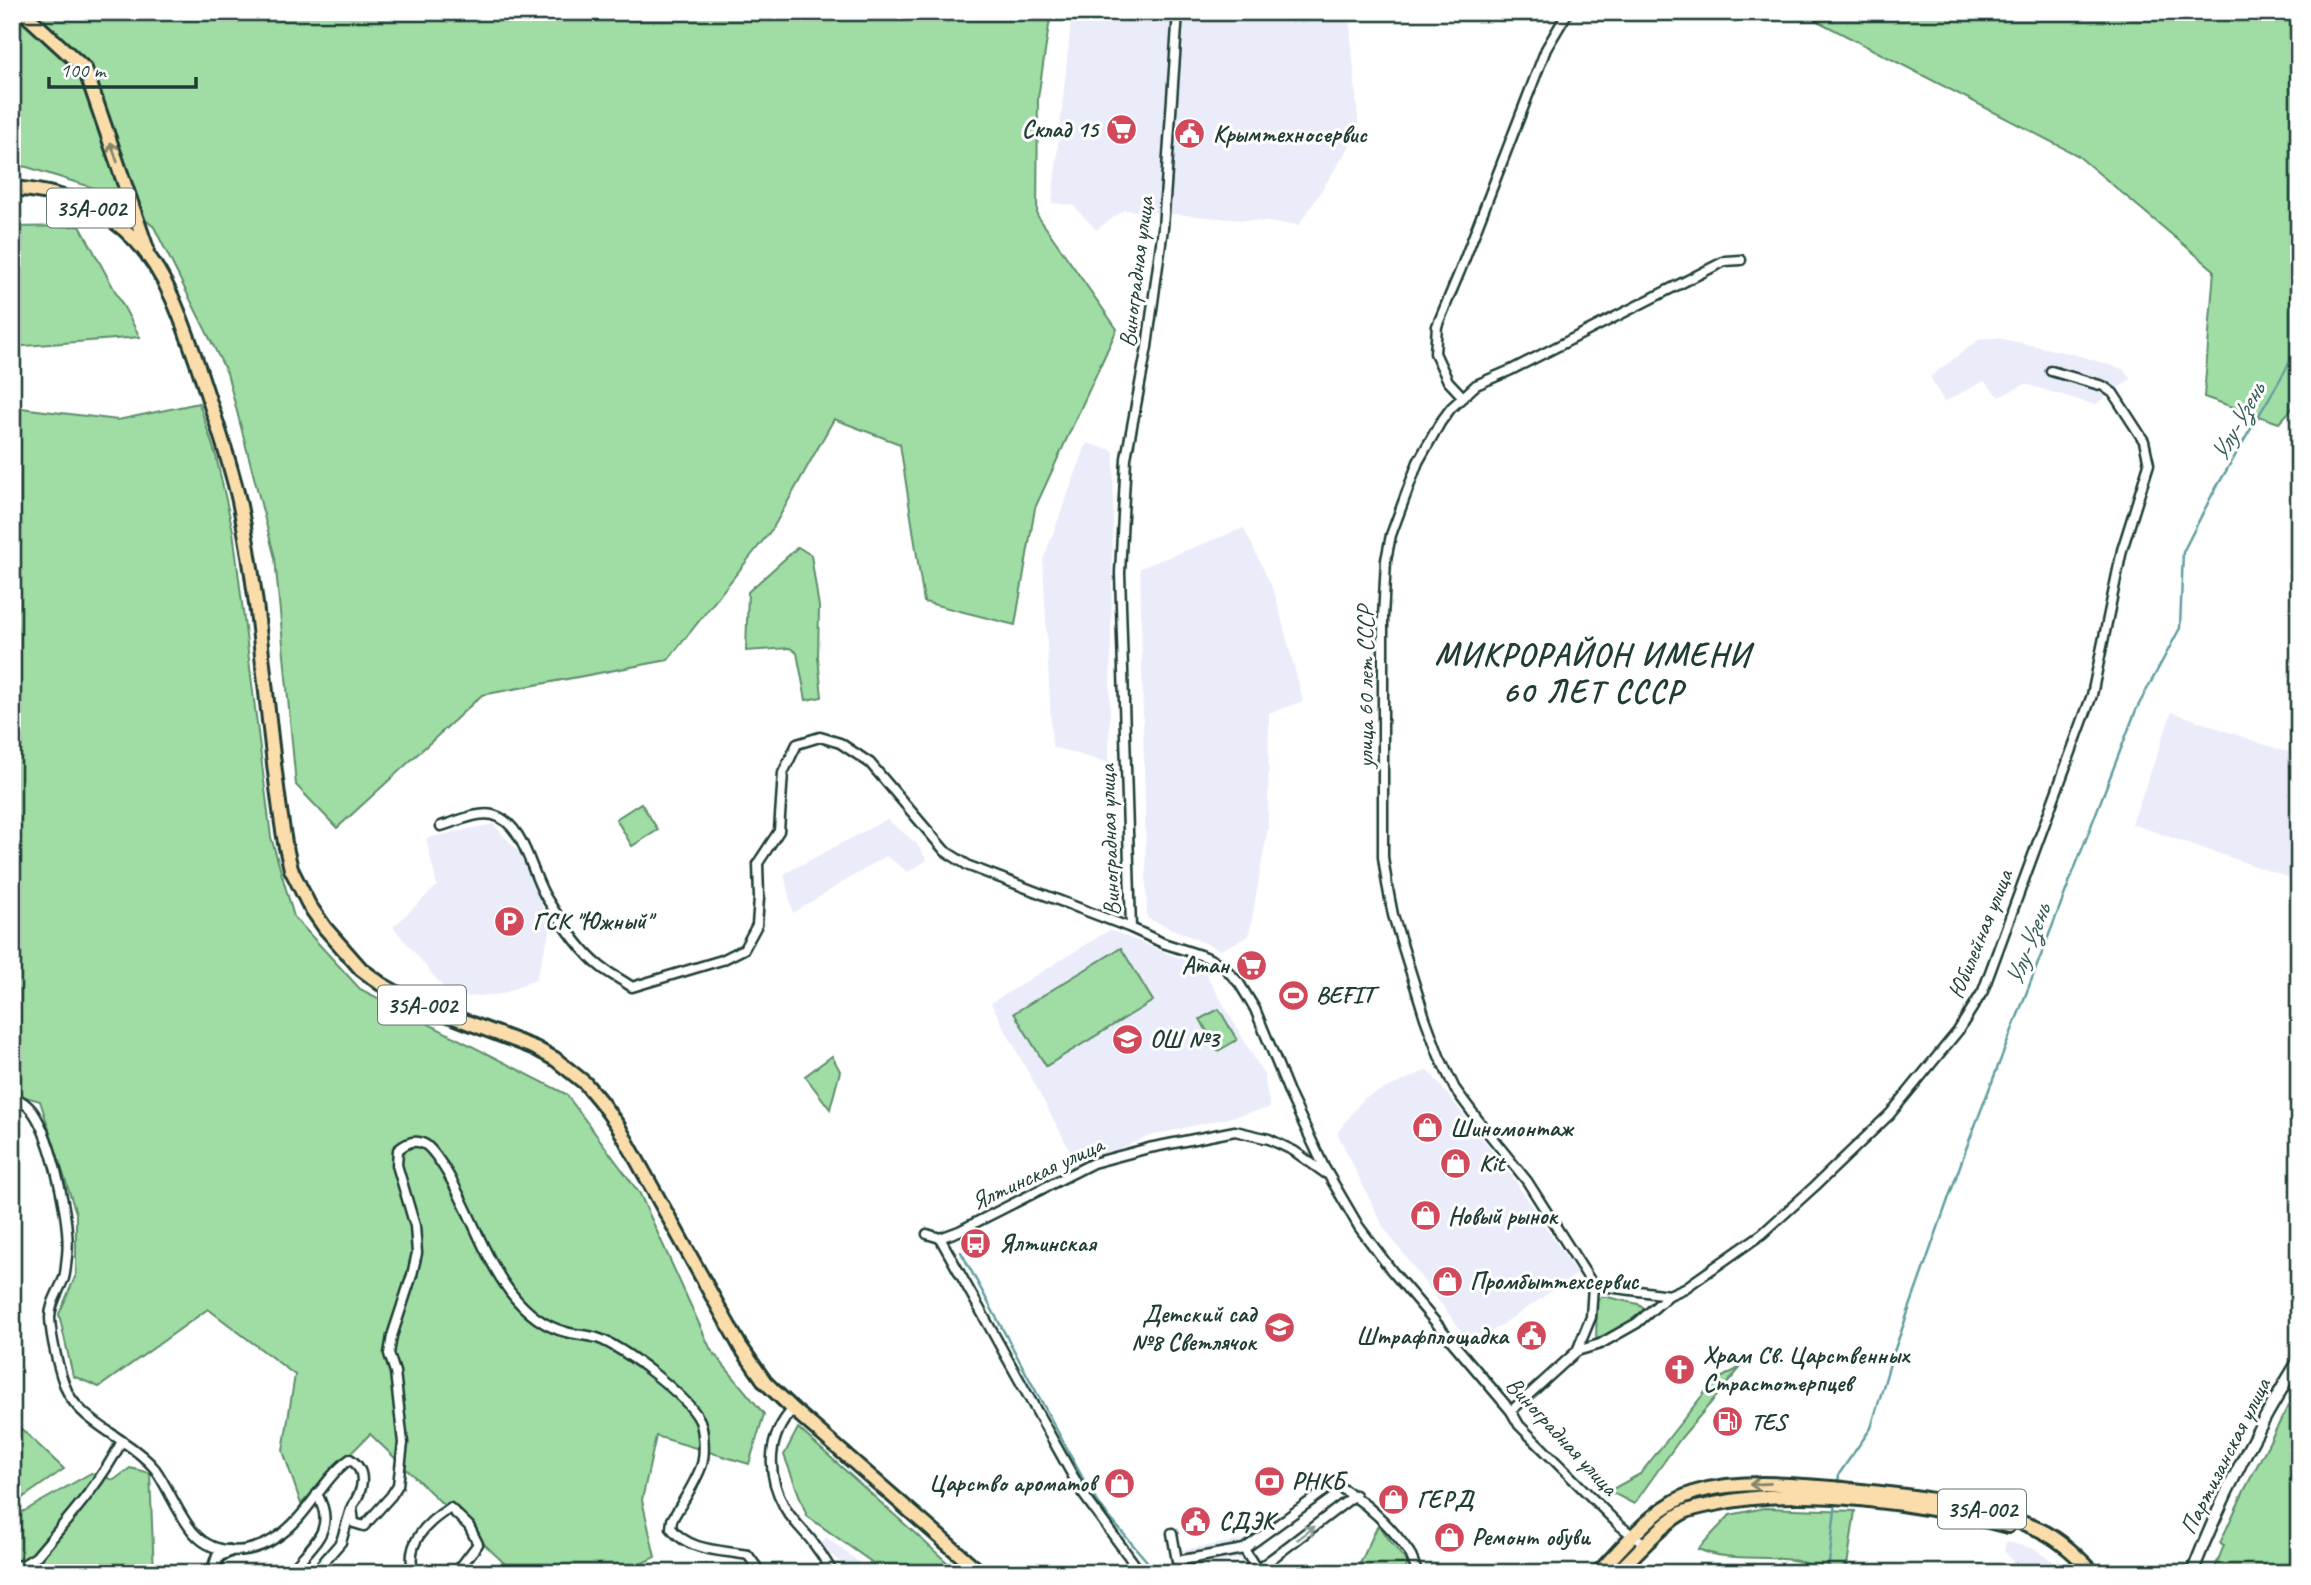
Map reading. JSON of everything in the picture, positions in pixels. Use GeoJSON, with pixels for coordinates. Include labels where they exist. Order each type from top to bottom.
{"type":"FeatureCollection","features":[{"type":"Feature","properties":{"kind":"highway"},"geometry":{"type":"LineString","coordinates":[[23,12],[85,69],[152,262]]}},
{"type":"Feature","properties":{"kind":"highway","name":"35А-002"},"geometry":{"type":"LineString","coordinates":[[12,188],[58,195],[98,212],[123,229],[152,262],[190,342],[225,448],[239,502],[252,577],[285,844],[291,869],[309,905],[340,947],[361,969],[382,984],[409,1000],[535,1048],[555,1059],[584,1083],[618,1126],[751,1363],[765,1382],[981,1573]]}},
{"type":"Feature","properties":{"kind":"highway","name":"35А-002"},"geometry":{"type":"LineString","coordinates":[[1598,1573],[1633,1536],[1668,1506],[1696,1492],[1766,1483],[1828,1493],[1952,1502],[1995,1513],[2051,1536],[2080,1558],[2094,1573]]}},
{"type":"Feature","properties":{"kind":"highway","name":"35А-002"},"geometry":{"type":"LineString","coordinates":[[1646,1546],[1671,1520],[1685,1511],[1741,1499],[1828,1493]]}},
{"type":"Feature","properties":{"kind":"highway"},"geometry":{"type":"LineString","coordinates":[[1851,1495],[1990,1521],[2043,1535],[2070,1555],[2088,1573]]}},
{"type":"Feature","properties":{"kind":"highway"},"geometry":{"type":"LineString","coordinates":[[1616,1573],[1646,1546]]}},
{"type":"Feature","properties":{"kind":"main road"},"geometry":{"type":"LineString","coordinates":[[213,1571],[218,1556],[229,1551]]}},
{"type":"Feature","properties":{"kind":"street","name":"Виноградная улица"},"geometry":{"type":"LineString","coordinates":[[1178,12],[1163,228],[1147,346],[1126,458],[1120,573],[1131,928],[1222,965],[1239,983],[1255,1009],[1291,1097],[1329,1175],[1359,1227],[1392,1271],[1511,1411],[1519,1425],[1618,1524],[1646,1546]]}},
{"type":"Feature","properties":{"kind":"street"},"geometry":{"type":"LineString","coordinates":[[1463,397],[1448,381],[1435,353],[1437,326],[1546,49],[1568,12]]}},
{"type":"Feature","properties":{"kind":"street","name":"улица 60 лет СССР"},"geometry":{"type":"LineString","coordinates":[[1593,1285],[1527,1181],[1455,1089],[1425,1018],[1394,915],[1383,857],[1383,618],[1386,560],[1391,535],[1418,462],[1451,408],[1476,385],[1725,261],[1741,260]]}},
{"type":"Feature","properties":{"kind":"street","name":"Юбилейная улица"},"geometry":{"type":"LineString","coordinates":[[1511,1411],[1577,1351],[1600,1344],[1637,1323],[1669,1295],[1685,1288],[1762,1234],[1890,1114],[1958,1031],[1983,990],[2092,695],[2122,550],[2149,464],[2144,441],[2113,393],[2104,386],[2051,371]]}},
{"type":"Feature","properties":{"kind":"street"},"geometry":{"type":"LineString","coordinates":[[441,826],[480,815],[492,815],[512,826],[522,842],[537,882],[568,928],[599,965],[632,987],[722,960],[744,949],[757,925],[760,898],[758,863],[779,831],[783,774],[797,744],[820,737],[840,743],[870,763],[946,850],[969,866],[1131,928]]}},
{"type":"Feature","properties":{"kind":"street"},"geometry":{"type":"LineString","coordinates":[[12,1096],[25,1102],[40,1124],[65,1209],[68,1253],[64,1277],[54,1297],[50,1317],[68,1393],[79,1407],[154,1468],[194,1533],[212,1547],[229,1551],[245,1551],[278,1537],[297,1520],[330,1478],[350,1459],[358,1465],[363,1477],[360,1496],[352,1506],[341,1542],[314,1573]]}},
{"type":"Feature","properties":{"kind":"street","name":"Ялтинская улица"},"geometry":{"type":"LineString","coordinates":[[940,1238],[1093,1163],[1160,1145],[1236,1131],[1269,1139],[1294,1151],[1329,1175]]}},
{"type":"Feature","properties":{"kind":"street"},"geometry":{"type":"LineString","coordinates":[[352,1506],[354,1523],[364,1526],[398,1485],[402,1443],[397,1383],[390,1354],[392,1336],[412,1275],[416,1253],[415,1226],[397,1165],[398,1150],[406,1143],[416,1141],[426,1145],[450,1177],[504,1284],[520,1305],[535,1319],[552,1327],[597,1338],[618,1348],[662,1380],[684,1402],[699,1421],[703,1446],[702,1462],[672,1520],[671,1528],[676,1535],[708,1551],[748,1555],[761,1573]]}},
{"type":"Feature","properties":{"kind":"street"},"geometry":{"type":"LineString","coordinates":[[928,1234],[940,1238],[1083,1494],[1138,1569],[1144,1573]]}},
{"type":"Feature","properties":{"kind":"street"},"geometry":{"type":"LineString","coordinates":[[1577,1351],[1591,1317],[1593,1285],[1669,1295]]}},
{"type":"Feature","properties":{"kind":"street","name":"Партизанская улица"},"geometry":{"type":"LineString","coordinates":[[2192,1573],[2210,1526],[2261,1422],[2299,1360]]}},
{"type":"Feature","properties":{"kind":"street"},"geometry":{"type":"LineString","coordinates":[[793,1409],[782,1422],[773,1448],[771,1468],[775,1486],[785,1508],[830,1568],[826,1573]]}},
{"type":"Feature","properties":{"kind":"street"},"geometry":{"type":"LineString","coordinates":[[12,1566],[36,1557],[94,1487],[110,1465],[122,1441]]}},
{"type":"Feature","properties":{"kind":"street"},"geometry":{"type":"LineString","coordinates":[[1172,1533],[1177,1561],[1244,1549],[1335,1484],[1370,1507],[1410,1554],[1417,1571]]}},
{"type":"Feature","properties":{"kind":"street"},"geometry":{"type":"LineString","coordinates":[[295,1566],[317,1542],[326,1524],[323,1505],[317,1494]]}},
{"type":"Feature","properties":{"kind":"street"},"geometry":{"type":"LineString","coordinates":[[1244,1549],[1258,1571],[1355,1495]]}},
{"type":"Feature","properties":{"kind":"street"},"geometry":{"type":"LineString","coordinates":[[414,1573],[411,1550],[423,1530],[450,1508],[469,1526],[478,1544],[456,1573]]}},
{"type":"Feature","properties":{"kind":"shaded area"},"geometry":{"type":"Polygon","coordinates":[[[1072,12],[1349,12],[1359,132],[1299,225],[1124,210],[1096,230],[1073,205],[1052,203],[1072,12]]]}},
{"type":"Feature","properties":{"kind":"shaded area"},"geometry":{"type":"Polygon","coordinates":[[[1981,338],[1998,338],[2073,354],[2123,369],[2131,379],[2095,405],[2025,384],[1999,397],[1984,381],[1944,402],[1930,377],[1981,338]]]}},
{"type":"Feature","properties":{"kind":"shaded area"},"geometry":{"type":"Polygon","coordinates":[[[1087,443],[1114,451],[1109,763],[1052,747],[1043,560],[1087,443]]]}},
{"type":"Feature","properties":{"kind":"shaded area"},"geometry":{"type":"Polygon","coordinates":[[[1244,528],[1275,594],[1303,701],[1269,713],[1268,827],[1249,936],[1221,950],[1147,918],[1140,568],[1244,528]]]}},
{"type":"Feature","properties":{"kind":"shaded area"},"geometry":{"type":"Polygon","coordinates":[[[2172,712],[2286,752],[2299,744],[2299,881],[2132,824],[2172,712]]]}},
{"type":"Feature","properties":{"kind":"shaded area"},"geometry":{"type":"Polygon","coordinates":[[[887,819],[916,843],[927,860],[908,872],[886,856],[793,913],[784,874],[887,819]]]}},
{"type":"Feature","properties":{"kind":"shaded area"},"geometry":{"type":"Polygon","coordinates":[[[493,824],[519,852],[551,928],[536,979],[502,994],[467,997],[444,988],[393,927],[437,886],[426,838],[493,824]]]}},
{"type":"Feature","properties":{"kind":"shaded area","name":"ОШ №3"},"geometry":{"type":"Polygon","coordinates":[[[1110,930],[1202,967],[1264,1075],[1270,1108],[1146,1137],[1079,1167],[991,1003],[1110,930]]]}},
{"type":"Feature","properties":{"kind":"shaded area"},"geometry":{"type":"Polygon","coordinates":[[[1428,1070],[1512,1176],[1577,1274],[1472,1345],[1384,1228],[1337,1133],[1364,1098],[1428,1070]]]}},
{"type":"Feature","properties":{"kind":"shaded area"},"geometry":{"type":"Polygon","coordinates":[[[826,1537],[860,1563],[853,1572],[820,1546],[826,1537]]]}},
{"type":"Feature","properties":{"kind":"shaded area"},"geometry":{"type":"Polygon","coordinates":[[[1246,1539],[1269,1573],[1250,1573],[1240,1559],[1179,1567],[1177,1551],[1246,1539]]]}},
{"type":"Feature","properties":{"kind":"shaded area"},"geometry":{"type":"Polygon","coordinates":[[[2006,1542],[2036,1549],[2068,1573],[2023,1573],[2004,1551],[2006,1542]]]}},
{"type":"Feature","properties":{"kind":"green space"},"geometry":{"type":"Polygon","coordinates":[[[12,12],[1051,12],[1038,98],[1037,215],[1117,329],[1035,508],[1015,625],[924,602],[900,444],[834,419],[773,528],[668,660],[482,695],[337,828],[296,785],[275,558],[227,373],[154,227],[113,194],[27,167],[12,165],[12,12]]]}},
{"type":"Feature","properties":{"kind":"green space"},"geometry":{"type":"Polygon","coordinates":[[[1800,12],[2299,12],[2299,401],[2279,423],[2204,397],[2214,270],[2077,155],[1800,12]]]}},
{"type":"Feature","properties":{"kind":"green space"},"geometry":{"type":"Polygon","coordinates":[[[80,226],[140,337],[12,347],[12,227],[80,226]]]}},
{"type":"Feature","properties":{"kind":"green space"},"geometry":{"type":"Polygon","coordinates":[[[199,403],[216,456],[233,531],[271,837],[294,917],[360,989],[566,1094],[640,1194],[711,1350],[764,1414],[749,1464],[656,1436],[642,1500],[655,1557],[622,1573],[526,1573],[507,1566],[370,1434],[301,1504],[283,1451],[295,1375],[208,1309],[99,1387],[73,1376],[59,1314],[76,1275],[76,1213],[40,1101],[12,1093],[12,407],[118,420],[199,403]]]}},
{"type":"Feature","properties":{"kind":"green space"},"geometry":{"type":"Polygon","coordinates":[[[798,547],[811,555],[819,607],[818,657],[822,697],[806,700],[797,653],[790,648],[746,651],[748,592],[798,547]]]}},
{"type":"Feature","properties":{"kind":"green space"},"geometry":{"type":"Polygon","coordinates":[[[641,803],[658,830],[632,846],[616,819],[641,803]]]}},
{"type":"Feature","properties":{"kind":"green space"},"geometry":{"type":"Polygon","coordinates":[[[1121,948],[1153,1001],[1046,1066],[1014,1013],[1121,948]]]}},
{"type":"Feature","properties":{"kind":"green space"},"geometry":{"type":"Polygon","coordinates":[[[1219,1009],[1237,1040],[1218,1051],[1200,1019],[1219,1009]]]}},
{"type":"Feature","properties":{"kind":"green space"},"geometry":{"type":"Polygon","coordinates":[[[832,1056],[840,1071],[830,1109],[805,1076],[832,1056]]]}},
{"type":"Feature","properties":{"kind":"green space"},"geometry":{"type":"Polygon","coordinates":[[[1603,1296],[1638,1304],[1644,1309],[1630,1325],[1596,1342],[1597,1300],[1603,1296]]]}},
{"type":"Feature","properties":{"kind":"green space"},"geometry":{"type":"Polygon","coordinates":[[[1741,1367],[1681,1438],[1634,1504],[1609,1491],[1640,1474],[1713,1382],[1741,1367]]]}},
{"type":"Feature","properties":{"kind":"green space"},"geometry":{"type":"Polygon","coordinates":[[[2299,1385],[2299,1573],[2213,1573],[2224,1545],[2220,1543],[2299,1385]]]}},
{"type":"Feature","properties":{"kind":"green space"},"geometry":{"type":"Polygon","coordinates":[[[12,1420],[64,1469],[12,1505],[12,1420]]]}},
{"type":"Feature","properties":{"kind":"green space"},"geometry":{"type":"Polygon","coordinates":[[[798,1428],[959,1573],[887,1573],[807,1516],[784,1455],[798,1428]]]}},
{"type":"Feature","properties":{"kind":"green space"},"geometry":{"type":"Polygon","coordinates":[[[130,1468],[150,1473],[154,1573],[25,1573],[12,1560],[12,1518],[91,1473],[114,1480],[130,1468]]]}},
{"type":"Feature","properties":{"kind":"green space"},"geometry":{"type":"Polygon","coordinates":[[[1764,1508],[1855,1511],[1846,1573],[1792,1560],[1721,1556],[1698,1549],[1730,1515],[1764,1508]]]}},
{"type":"Feature","properties":{"kind":"green space"},"geometry":{"type":"Polygon","coordinates":[[[1378,1525],[1408,1564],[1403,1573],[1353,1573],[1359,1566],[1378,1525]]]}},
{"type":"Feature","properties":{"kind":"waterway","name":"Улу-Узень"},"geometry":{"type":"LineString","coordinates":[[1838,1484],[1839,1474],[1871,1428],[1891,1360],[1966,1149],[2136,710],[2180,628],[2183,552],[2212,495],[2299,347]]}},
{"type":"Feature","properties":{"kind":"waterway"},"geometry":{"type":"LineString","coordinates":[[961,1252],[1087,1486],[1104,1511],[1157,1573]]}},
{"type":"Feature","properties":{"kind":"waterway","name":"Улу-Узень"},"geometry":{"type":"LineString","coordinates":[[1828,1573],[1836,1501]]}},
{"type":"Feature","properties":{"kind":"place","name":"Склад 15"},"geometry":{"type":"Point","coordinates":[1121,129]}},
{"type":"Feature","properties":{"kind":"place","name":"Крымтехносервис"},"geometry":{"type":"Point","coordinates":[1190,134]}},
{"type":"Feature","properties":{"kind":"place","name":"ГСК \"Южный\""},"geometry":{"type":"Point","coordinates":[510,921]}},
{"type":"Feature","properties":{"kind":"place","name":"Атан"},"geometry":{"type":"Point","coordinates":[1252,965]}},
{"type":"Feature","properties":{"kind":"place","name":"BEFIT"},"geometry":{"type":"Point","coordinates":[1293,995]}},
{"type":"Feature","properties":{"kind":"place","name":"ОШ №3"},"geometry":{"type":"Point","coordinates":[1127,1039]}},
{"type":"Feature","properties":{"kind":"place","name":"Шиномонтаж"},"geometry":{"type":"Point","coordinates":[1427,1128]}},
{"type":"Feature","properties":{"kind":"place","name":"Kit"},"geometry":{"type":"Point","coordinates":[1456,1163]}},
{"type":"Feature","properties":{"kind":"place","name":"Новый рынок"},"geometry":{"type":"Point","coordinates":[1425,1216]}},
{"type":"Feature","properties":{"kind":"place","name":"Ялтинская"},"geometry":{"type":"Point","coordinates":[976,1243]}},
{"type":"Feature","properties":{"kind":"place","name":"Промбыттехсервис"},"geometry":{"type":"Point","coordinates":[1447,1281]}},
{"type":"Feature","properties":{"kind":"place","name":"Детский сад №8 Светлячок"},"geometry":{"type":"Point","coordinates":[1279,1328]}},
{"type":"Feature","properties":{"kind":"place","name":"Штрафплощадка"},"geometry":{"type":"Point","coordinates":[1531,1336]}},
{"type":"Feature","properties":{"kind":"place","name":"Храм Св. Царственных Страстотерпцев"},"geometry":{"type":"Point","coordinates":[1680,1369]}},
{"type":"Feature","properties":{"kind":"place","name":"TES"},"geometry":{"type":"Point","coordinates":[1728,1422]}},
{"type":"Feature","properties":{"kind":"place","name":"РНКБ"},"geometry":{"type":"Point","coordinates":[1269,1481]}},
{"type":"Feature","properties":{"kind":"place","name":"Царство ароматов"},"geometry":{"type":"Point","coordinates":[1119,1483]}},
{"type":"Feature","properties":{"kind":"place","name":"ГЕРД"},"geometry":{"type":"Point","coordinates":[1394,1499]}},
{"type":"Feature","properties":{"kind":"place","name":"СДЭК"},"geometry":{"type":"Point","coordinates":[1196,1521]}},
{"type":"Feature","properties":{"kind":"place","name":"Ремонт обуви"},"geometry":{"type":"Point","coordinates":[1449,1537]}},
{"type":"Feature","properties":{"kind":"district","name":"МИКРОРАЙОН ИМЕНИ 60 ЛЕТ СССР"},"geometry":{"type":"Point","coordinates":[1593,672]}}]}
